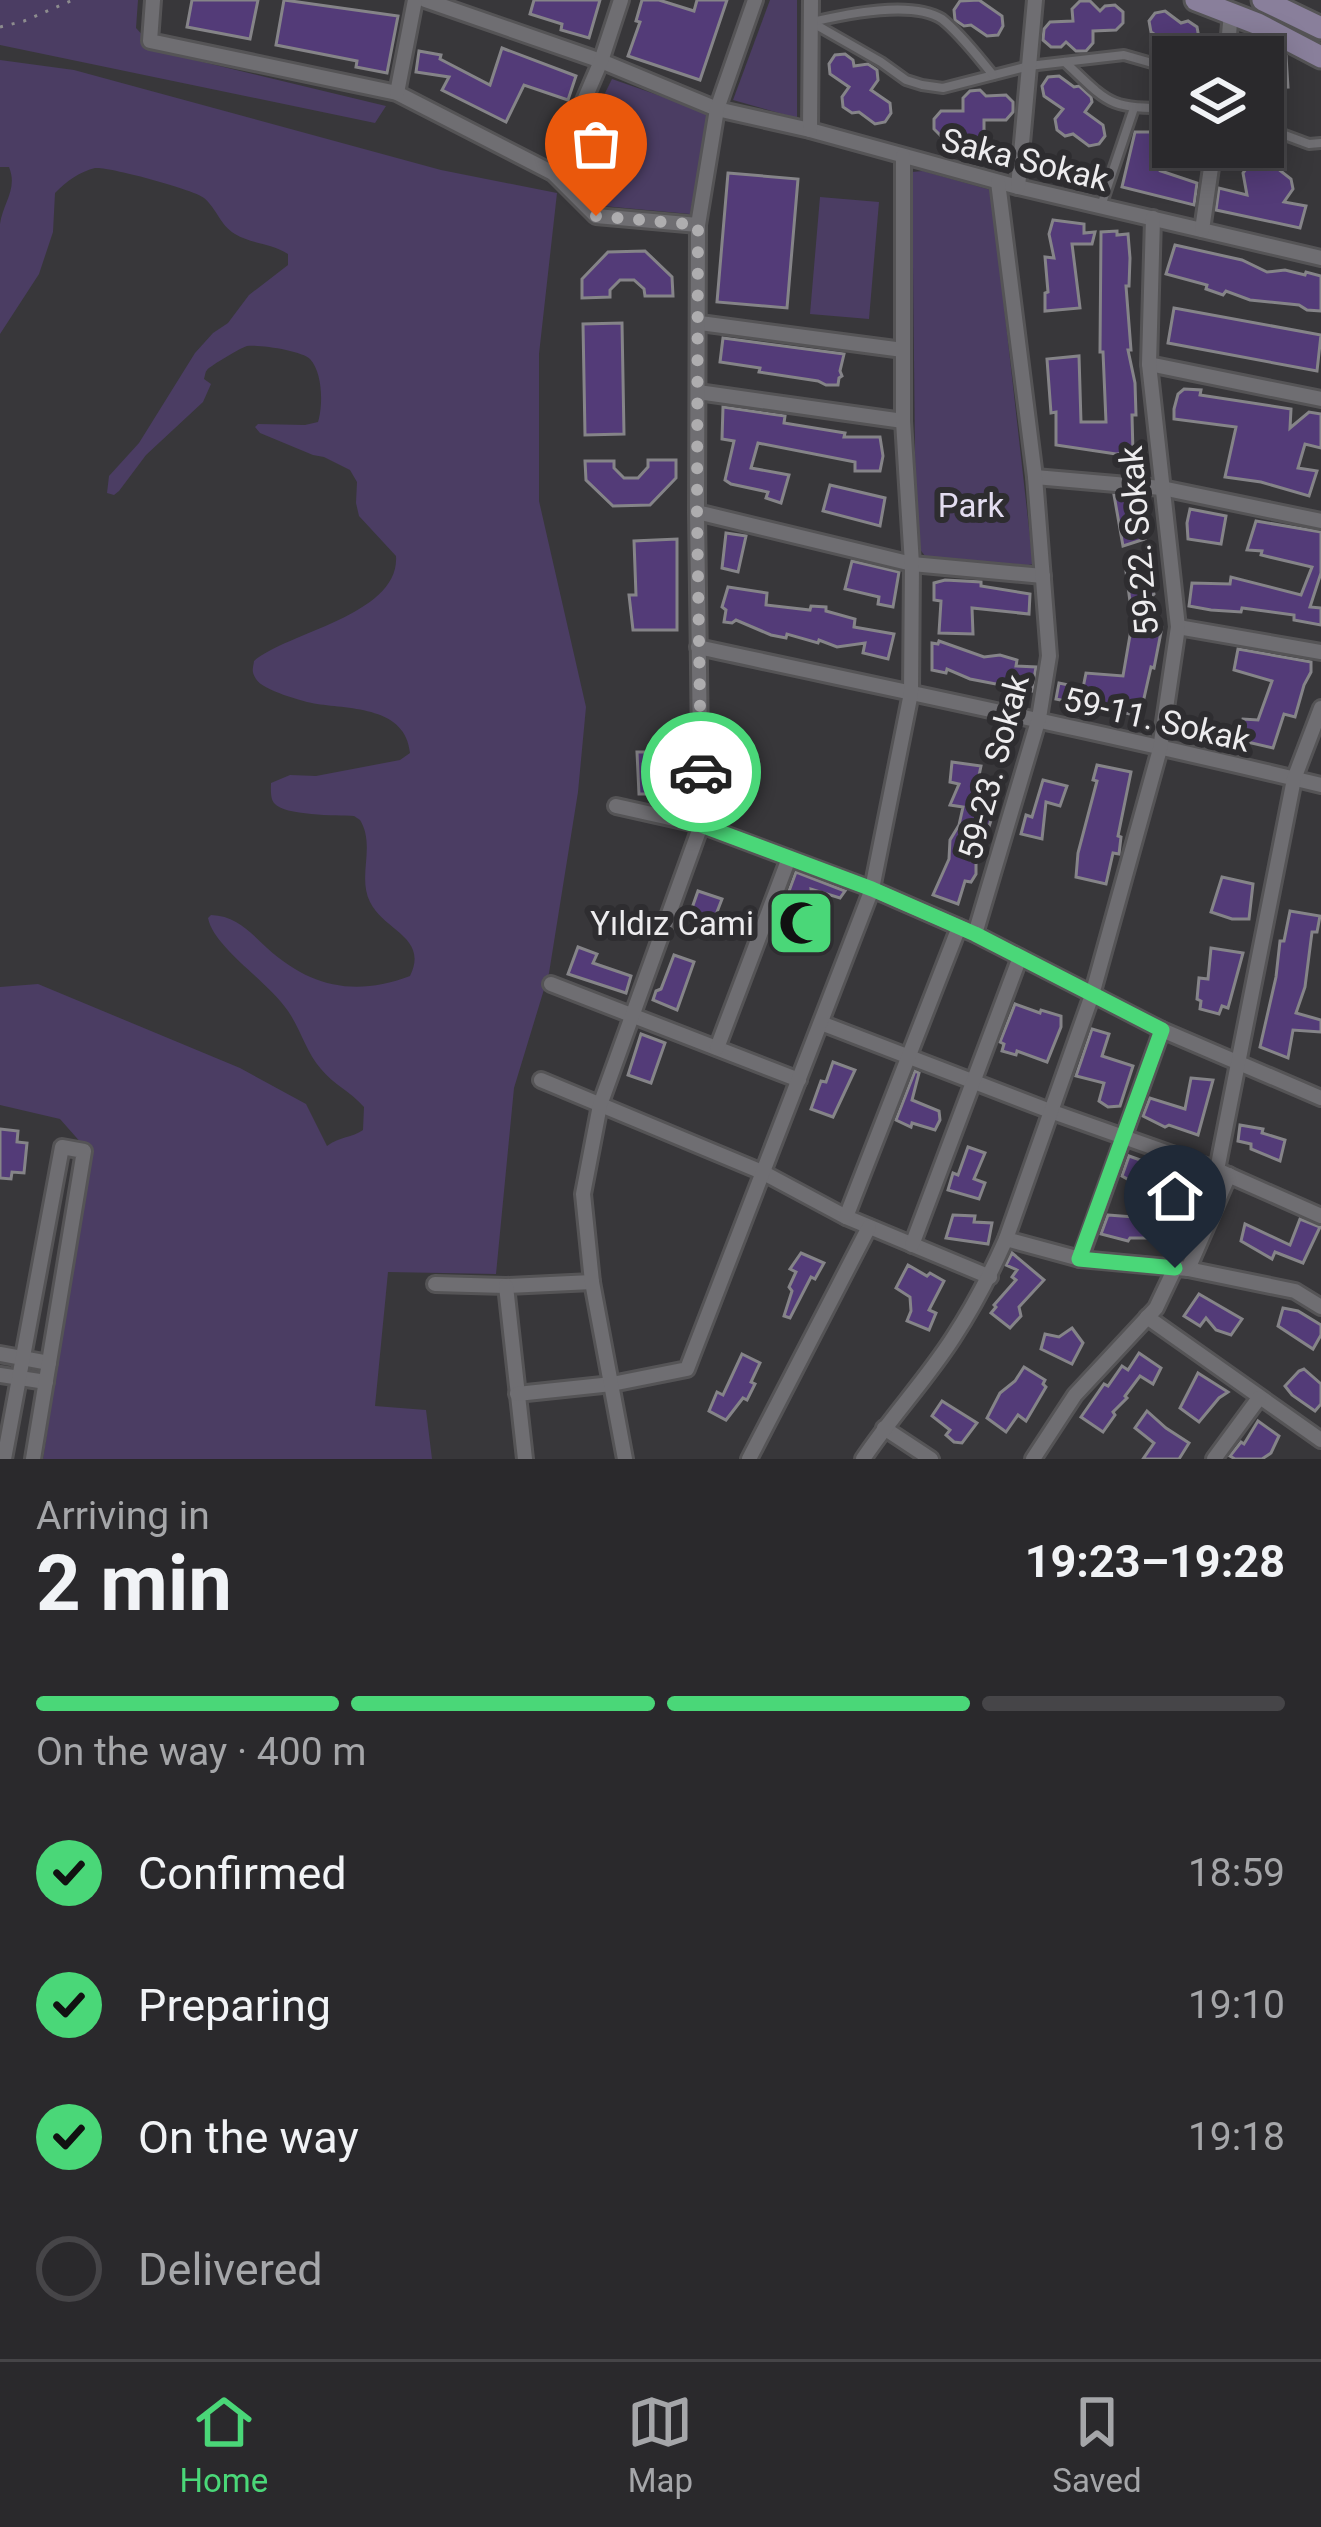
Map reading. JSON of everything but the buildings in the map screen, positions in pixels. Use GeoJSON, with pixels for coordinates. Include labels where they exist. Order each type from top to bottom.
{"type":"FeatureCollection","features":[{"type":"Feature","properties":{"kind":"street"},"geometry":{"type":"LineString","coordinates":[[153,0],[150,41],[397,94],[553,173],[596,216],[698,225]]}},
{"type":"Feature","properties":{"kind":"street"},"geometry":{"type":"LineString","coordinates":[[397,94],[416,0]]}},
{"type":"Feature","properties":{"kind":"street","name":"Saka Sokak"},"geometry":{"type":"LineString","coordinates":[[425,0],[601,61],[717,109],[1018,187],[1321,258]]}},
{"type":"Feature","properties":{"kind":"street"},"geometry":{"type":"LineString","coordinates":[[553,173],[601,61],[621,0]]}},
{"type":"Feature","properties":{"kind":"street"},"geometry":{"type":"LineString","coordinates":[[625,1459],[592,1282],[583,1194],[600,1105],[701,825],[698,225],[717,109],[755,0]]}},
{"type":"Feature","properties":{"kind":"street"},"geometry":{"type":"LineString","coordinates":[[811,0],[811,130]]}},
{"type":"Feature","properties":{"kind":"street"},"geometry":{"type":"LineString","coordinates":[[1018,187],[1034,0]]}},
{"type":"Feature","properties":{"kind":"street"},"geometry":{"type":"LineString","coordinates":[[1196,0],[1231,12],[1321,57]]}},
{"type":"Feature","properties":{"kind":"street"},"geometry":{"type":"LineString","coordinates":[[1263,0],[1321,28]]}},
{"type":"Feature","properties":{"kind":"street"},"geometry":{"type":"LineString","coordinates":[[1229,36],[1231,12]]}},
{"type":"Feature","properties":{"kind":"street"},"geometry":{"type":"LineString","coordinates":[[517,1394],[612,1384],[687,1369],[872,889],[911,693],[912,564],[903,421],[903,156]]}},
{"type":"Feature","properties":{"kind":"street"},"geometry":{"type":"LineString","coordinates":[[1202,230],[1211,168]]}},
{"type":"Feature","properties":{"kind":"street","name":"59-23. Sokak"},"geometry":{"type":"LineString","coordinates":[[975,934],[1039,718],[1049,656],[1035,477],[998,182]]}},
{"type":"Feature","properties":{"kind":"street","name":"59-22. Sokak"},"geometry":{"type":"LineString","coordinates":[[863,1459],[951,1341],[1006,1239],[1093,994],[1160,749],[1178,627],[1149,364],[1153,218]]}},
{"type":"Feature","properties":{"kind":"street"},"geometry":{"type":"LineString","coordinates":[[700,322],[903,350]]}},
{"type":"Feature","properties":{"kind":"street"},"geometry":{"type":"LineString","coordinates":[[1149,364],[1321,399]]}},
{"type":"Feature","properties":{"kind":"street"},"geometry":{"type":"LineString","coordinates":[[698,392],[903,421]]}},
{"type":"Feature","properties":{"kind":"street"},"geometry":{"type":"LineString","coordinates":[[1035,477],[1162,488],[1321,521]]}},
{"type":"Feature","properties":{"kind":"street"},"geometry":{"type":"LineString","coordinates":[[697,512],[912,564],[1043,576]]}},
{"type":"Feature","properties":{"kind":"street"},"geometry":{"type":"LineString","coordinates":[[1178,627],[1321,652]]}},
{"type":"Feature","properties":{"kind":"street","name":"59-11. Sokak"},"geometry":{"type":"LineString","coordinates":[[698,647],[1039,718],[1321,785]]}},
{"type":"Feature","properties":{"kind":"street"},"geometry":{"type":"LineString","coordinates":[[1033,1459],[1075,1395],[1156,1308],[1182,1268],[1223,1172],[1236,1063],[1294,779],[1321,708]]}},
{"type":"Feature","properties":{"kind":"street"},"geometry":{"type":"LineString","coordinates":[[616,806],[701,825],[872,889],[975,934],[1162,1030],[1321,1098]]}},
{"type":"Feature","properties":{"kind":"street"},"geometry":{"type":"LineString","coordinates":[[717,1048],[789,858]]}},
{"type":"Feature","properties":{"kind":"street"},"geometry":{"type":"LineString","coordinates":[[846,1216],[959,927]]}},
{"type":"Feature","properties":{"kind":"street"},"geometry":{"type":"LineString","coordinates":[[912,1245],[1020,957]]}},
{"type":"Feature","properties":{"kind":"street"},"geometry":{"type":"LineString","coordinates":[[551,984],[799,1080]]}},
{"type":"Feature","properties":{"kind":"street"},"geometry":{"type":"LineString","coordinates":[[821,1023],[1223,1172],[1321,1216]]}},
{"type":"Feature","properties":{"kind":"street"},"geometry":{"type":"LineString","coordinates":[[1079,1259],[1162,1030]]}},
{"type":"Feature","properties":{"kind":"street"},"geometry":{"type":"LineString","coordinates":[[541,1080],[762,1172],[869,1227],[990,1276]]}},
{"type":"Feature","properties":{"kind":"street"},"geometry":{"type":"LineString","coordinates":[[4,1459],[62,1147],[84,1151],[33,1459]]}},
{"type":"Feature","properties":{"kind":"street"},"geometry":{"type":"LineString","coordinates":[[749,1459],[869,1227]]}},
{"type":"Feature","properties":{"kind":"street"},"geometry":{"type":"LineString","coordinates":[[1006,1239],[1079,1259],[1182,1268],[1295,1292],[1321,1306]]}},
{"type":"Feature","properties":{"kind":"street"},"geometry":{"type":"LineString","coordinates":[[435,1285],[592,1282]]}},
{"type":"Feature","properties":{"kind":"street"},"geometry":{"type":"LineString","coordinates":[[506,1286],[525,1459]]}},
{"type":"Feature","properties":{"kind":"street"},"geometry":{"type":"LineString","coordinates":[[1147,1317],[1321,1440]]}},
{"type":"Feature","properties":{"kind":"street"},"geometry":{"type":"LineString","coordinates":[[0,1354],[50,1363]]}},
{"type":"Feature","properties":{"kind":"street"},"geometry":{"type":"LineString","coordinates":[[0,1375],[46,1382]]}},
{"type":"Feature","properties":{"kind":"street"},"geometry":{"type":"LineString","coordinates":[[1214,1459],[1259,1398]]}},
{"type":"Feature","properties":{"kind":"street"},"geometry":{"type":"LineString","coordinates":[[884,1428],[931,1459]]}},
{"type":"Feature","properties":{"kind":"lane"},"geometry":{"type":"LineString","coordinates":[[811,22],[900,8],[927,11],[941,17],[994,75]]}},
{"type":"Feature","properties":{"kind":"lane"},"geometry":{"type":"LineString","coordinates":[[811,22],[906,80],[944,88],[1029,65],[1124,55],[1152,62]]}},
{"type":"Feature","properties":{"kind":"lane"},"geometry":{"type":"LineString","coordinates":[[1064,61],[1108,102],[1152,108]]}},
{"type":"Feature","properties":{"kind":"lane"},"geometry":{"type":"LineString","coordinates":[[1100,206],[1134,108]]}},
{"type":"Feature","properties":{"kind":"lane"},"geometry":{"type":"LineString","coordinates":[[1284,135],[1321,143]]}},
{"type":"Feature","properties":{"kind":"path"},"geometry":{"type":"LineString","coordinates":[[0,26],[73,0]]}},
{"type":"Feature","properties":{"kind":"green space"},"geometry":{"type":"Polygon","coordinates":[[[0,0],[138,0],[136,28],[157,51],[386,106],[375,123],[0,45],[0,0]]]}},
{"type":"Feature","properties":{"kind":"green space"},"geometry":{"type":"Polygon","coordinates":[[[770,0],[797,0],[797,118],[733,100],[770,0]]]}},
{"type":"Feature","properties":{"kind":"green space"},"geometry":{"type":"Polygon","coordinates":[[[0,60],[74,70],[441,170],[557,193],[539,354],[539,501],[586,707],[578,792],[549,973],[514,1088],[496,1274],[388,1272],[375,1406],[426,1410],[432,1459],[43,1459],[90,1153],[60,1119],[0,1105],[0,987],[38,984],[240,1068],[306,1104],[327,1146],[359,1133],[364,1107],[321,1069],[288,1011],[220,941],[208,918],[235,921],[283,961],[317,980],[352,987],[410,976],[414,952],[377,912],[366,892],[366,840],[360,820],[280,807],[272,798],[271,783],[290,775],[316,776],[400,760],[410,753],[399,727],[388,719],[284,695],[260,683],[253,672],[254,661],[270,651],[362,608],[392,576],[396,556],[359,516],[357,482],[350,470],[255,427],[318,422],[321,390],[310,359],[280,349],[247,346],[214,365],[205,373],[204,379],[211,384],[203,402],[146,455],[119,491],[107,493],[109,476],[139,443],[195,353],[228,323],[249,295],[288,265],[288,254],[235,234],[198,194],[95,168],[55,193],[53,232],[39,274],[0,334],[0,224],[12,182],[9,167],[0,167],[0,60]]]}},
{"type":"Feature","properties":{"kind":"green space"},"geometry":{"type":"Polygon","coordinates":[[[612,79],[709,113],[690,214],[603,206],[567,170],[612,79]]]}},
{"type":"Feature","properties":{"kind":"green space","name":"Park"},"geometry":{"type":"Polygon","coordinates":[[[912,172],[991,190],[1033,564],[925,556],[916,544],[912,172]]]}},
{"type":"Feature","properties":{"kind":"green space"},"geometry":{"type":"Polygon","coordinates":[[[820,197],[879,202],[869,319],[810,314],[820,197]]]}},
{"type":"Feature","properties":{"kind":"way so far"},"geometry":{"type":"LineString","coordinates":[[596,216],[698,225],[701,772]]}},
{"type":"Feature","properties":{"kind":"place","name":"Yıldız Cami"},"geometry":{"type":"Point","coordinates":[801,923]}},
{"type":"Feature","properties":{"kind":"route"},"geometry":{"type":"LineString","coordinates":[[701,772],[701,825],[872,889],[975,934],[1162,1030],[1079,1259],[1175,1268]]}}]}
